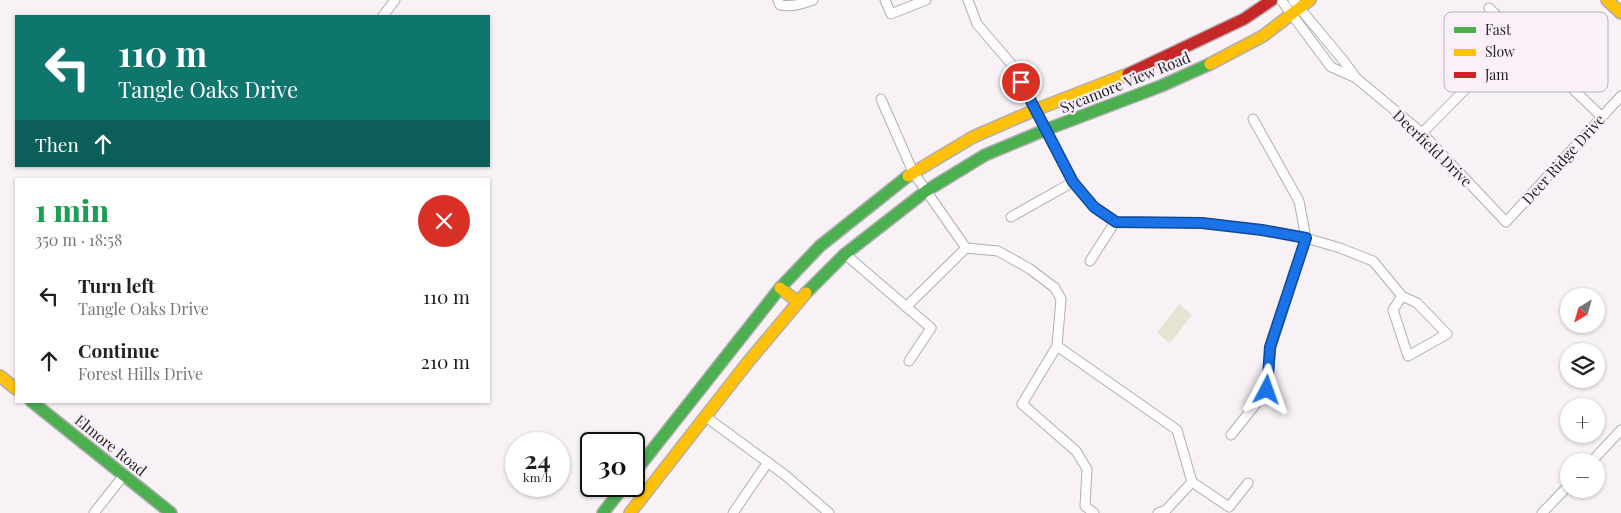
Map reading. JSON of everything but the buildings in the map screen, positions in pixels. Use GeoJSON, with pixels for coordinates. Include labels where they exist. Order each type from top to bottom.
{"type":"FeatureCollection","features":[{"type":"Feature","properties":{"kind":"main road","name":"Sycamore View Road"},"geometry":{"type":"LineString","coordinates":[[645,460],[780,288],[820,246],[913,172],[973,137],[1035,110],[1137,71],[1244,19],[1272,0]]}},
{"type":"Feature","properties":{"kind":"main road","name":"Sycamore View Road"},"geometry":{"type":"LineString","coordinates":[[630,513],[748,362],[798,302],[845,254],[923,187],[1044,126],[1161,86],[1215,62],[1263,36],[1294,7],[1310,0]]}},
{"type":"Feature","properties":{"kind":"main road"},"geometry":{"type":"LineString","coordinates":[[1607,0],[1621,13]]}},
{"type":"Feature","properties":{"kind":"main road"},"geometry":{"type":"LineString","coordinates":[[780,288],[798,302]]}},
{"type":"Feature","properties":{"kind":"main road"},"geometry":{"type":"LineString","coordinates":[[0,376],[15,388]]}},
{"type":"Feature","properties":{"kind":"main road","name":"Elmore Road"},"geometry":{"type":"LineString","coordinates":[[34,403],[171,513]]}},
{"type":"Feature","properties":{"kind":"main road"},"geometry":{"type":"LineString","coordinates":[[603,513],[615,497]]}},
{"type":"Feature","properties":{"kind":"street"},"geometry":{"type":"LineString","coordinates":[[384,15],[396,0]]}},
{"type":"Feature","properties":{"kind":"street"},"geometry":{"type":"LineString","coordinates":[[778,0],[780,4],[789,6],[813,0]]}},
{"type":"Feature","properties":{"kind":"street"},"geometry":{"type":"LineString","coordinates":[[885,0],[891,14],[926,0]]}},
{"type":"Feature","properties":{"kind":"street"},"geometry":{"type":"LineString","coordinates":[[968,0],[977,24],[1013,66],[1073,182],[1094,207],[1116,222],[1202,223],[1262,230],[1306,238],[1340,248],[1373,261],[1402,296],[1418,303],[1447,334],[1408,356],[1393,310],[1402,296]]}},
{"type":"Feature","properties":{"kind":"street","name":"Deerfield Drive"},"geometry":{"type":"LineString","coordinates":[[1281,0],[1294,7],[1343,60],[1356,78],[1422,133],[1506,222]]}},
{"type":"Feature","properties":{"kind":"street","name":"Deerfield Drive"},"geometry":{"type":"LineString","coordinates":[[1294,7],[1331,67],[1356,78]]}},
{"type":"Feature","properties":{"kind":"street"},"geometry":{"type":"LineString","coordinates":[[1489,8],[1493,12]]}},
{"type":"Feature","properties":{"kind":"street"},"geometry":{"type":"LineString","coordinates":[[1422,133],[1463,92]]}},
{"type":"Feature","properties":{"kind":"street"},"geometry":{"type":"LineString","coordinates":[[1576,92],[1602,117]]}},
{"type":"Feature","properties":{"kind":"street","name":"Deer Ridge Drive"},"geometry":{"type":"LineString","coordinates":[[1506,222],[1621,96]]}},
{"type":"Feature","properties":{"kind":"street"},"geometry":{"type":"LineString","coordinates":[[881,99],[913,172],[966,248],[998,251],[1030,269],[1055,288],[1061,299],[1057,346],[1022,404],[1076,451],[1087,469],[1085,506],[1094,513]]}},
{"type":"Feature","properties":{"kind":"street"},"geometry":{"type":"LineString","coordinates":[[1231,434],[1267,390],[1270,347],[1306,238],[1299,201],[1253,119]]}},
{"type":"Feature","properties":{"kind":"street"},"geometry":{"type":"LineString","coordinates":[[1011,218],[1073,182]]}},
{"type":"Feature","properties":{"kind":"street"},"geometry":{"type":"LineString","coordinates":[[1090,261],[1116,222]]}},
{"type":"Feature","properties":{"kind":"street"},"geometry":{"type":"LineString","coordinates":[[906,307],[966,248]]}},
{"type":"Feature","properties":{"kind":"street"},"geometry":{"type":"LineString","coordinates":[[845,254],[931,328],[909,361]]}},
{"type":"Feature","properties":{"kind":"street"},"geometry":{"type":"LineString","coordinates":[[1057,346],[1177,430],[1192,482],[1229,508],[1248,483]]}},
{"type":"Feature","properties":{"kind":"street"},"geometry":{"type":"LineString","coordinates":[[706,417],[786,475],[829,513]]}},
{"type":"Feature","properties":{"kind":"street"},"geometry":{"type":"LineString","coordinates":[[1599,453],[1621,430]]}},
{"type":"Feature","properties":{"kind":"street"},"geometry":{"type":"LineString","coordinates":[[733,513],[768,462]]}},
{"type":"Feature","properties":{"kind":"street"},"geometry":{"type":"LineString","coordinates":[[94,513],[124,475]]}},
{"type":"Feature","properties":{"kind":"street"},"geometry":{"type":"LineString","coordinates":[[1158,513],[1166,510],[1192,482]]}},
{"type":"Feature","properties":{"kind":"street"},"geometry":{"type":"LineString","coordinates":[[1542,513],[1560,494]]}},
{"type":"Feature","properties":{"kind":"green space"},"geometry":{"type":"Polygon","coordinates":[[[1179,304],[1192,315],[1170,343],[1157,333],[1179,304]]]}},
{"type":"Feature","properties":{"kind":"traffic: fast"},"geometry":{"type":"LineString","coordinates":[[806,293],[845,254],[926,191],[985,155],[1161,86],[1210,64]]}},
{"type":"Feature","properties":{"kind":"traffic: fast"},"geometry":{"type":"LineString","coordinates":[[645,459],[780,288],[820,246],[908,176]]}},
{"type":"Feature","properties":{"kind":"traffic: fast"},"geometry":{"type":"LineString","coordinates":[[34,403],[171,513]]}},
{"type":"Feature","properties":{"kind":"traffic: fast"},"geometry":{"type":"LineString","coordinates":[[603,513],[615,497]]}},
{"type":"Feature","properties":{"kind":"traffic: slow"},"geometry":{"type":"LineString","coordinates":[[1210,64],[1263,36],[1310,0]]}},
{"type":"Feature","properties":{"kind":"traffic: slow"},"geometry":{"type":"LineString","coordinates":[[1607,0],[1621,13]]}},
{"type":"Feature","properties":{"kind":"traffic: slow"},"geometry":{"type":"LineString","coordinates":[[908,176],[973,137],[1035,110],[1128,74]]}},
{"type":"Feature","properties":{"kind":"traffic: slow"},"geometry":{"type":"LineString","coordinates":[[780,288],[798,302]]}},
{"type":"Feature","properties":{"kind":"traffic: slow"},"geometry":{"type":"LineString","coordinates":[[630,513],[748,362],[806,293]]}},
{"type":"Feature","properties":{"kind":"traffic: slow"},"geometry":{"type":"LineString","coordinates":[[0,376],[15,388]]}},
{"type":"Feature","properties":{"kind":"traffic: jam"},"geometry":{"type":"LineString","coordinates":[[1128,74],[1244,19],[1272,0]]}},
{"type":"Feature","properties":{"kind":"route"},"geometry":{"type":"LineString","coordinates":[[1021,82],[1073,182],[1094,207],[1116,222],[1202,223],[1262,230],[1306,238],[1270,347],[1267,390]]}}]}
